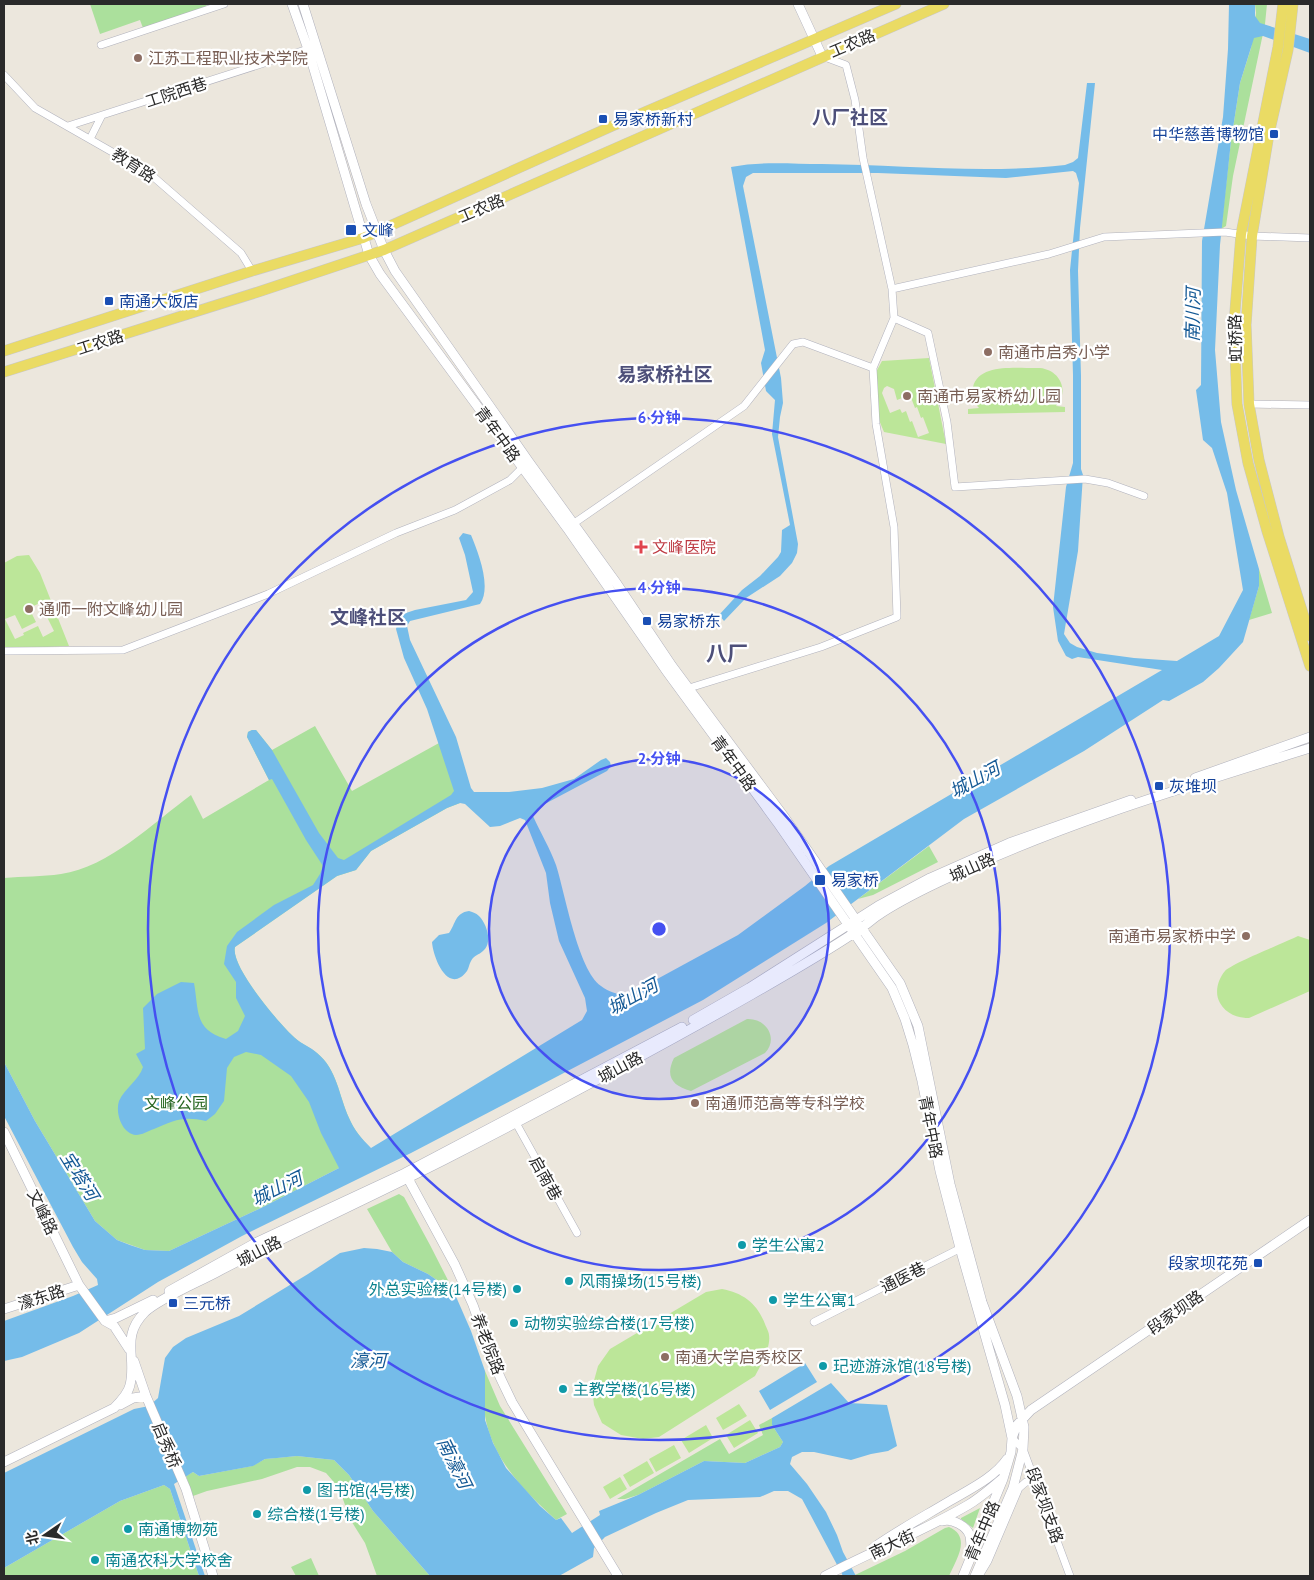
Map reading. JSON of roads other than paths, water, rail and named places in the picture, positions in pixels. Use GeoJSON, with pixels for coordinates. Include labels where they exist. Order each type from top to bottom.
{"type":"FeatureCollection","features":[{"type":"Feature","properties":{"kind":"main road","name":"青年中路"},"geometry":{"type":"LineString","coordinates":[[292,4],[308,49],[363,238],[369,255],[380,274],[522,468],[617,584],[672,666],[685,689],[855,926],[892,988],[905,1019],[922,1081],[940,1170],[963,1247],[1012,1438],[1011,1452],[1003,1479],[963,1576]]}},
{"type":"Feature","properties":{"kind":"main road","name":"青年中路"},"geometry":{"type":"LineString","coordinates":[[303,4],[366,204],[384,250],[395,271],[570,526]]}},
{"type":"Feature","properties":{"kind":"main road"},"geometry":{"type":"LineString","coordinates":[[798,4],[822,56]]}},
{"type":"Feature","properties":{"kind":"main road","name":"工农路"},"geometry":{"type":"LineString","coordinates":[[4,351],[252,271],[363,238],[610,127],[896,4]]}},
{"type":"Feature","properties":{"kind":"main road","name":"工农路"},"geometry":{"type":"LineString","coordinates":[[4,372],[384,250],[944,4]]}},
{"type":"Feature","properties":{"kind":"main road","name":"虹桥路"},"geometry":{"type":"LineString","coordinates":[[1283,4],[1285,26],[1283,49],[1252,236],[1246,325],[1250,404],[1259,460],[1279,537],[1308,622],[1310,636]]}},
{"type":"Feature","properties":{"kind":"main road","name":"虹桥路"},"geometry":{"type":"LineString","coordinates":[[1285,26],[1293,4]]}},
{"type":"Feature","properties":{"kind":"main road","name":"虹桥路"},"geometry":{"type":"LineString","coordinates":[[1283,49],[1240,234],[1234,324],[1237,404],[1248,463],[1267,531],[1310,666]]}},
{"type":"Feature","properties":{"kind":"main road","name":"城山路"},"geometry":{"type":"LineString","coordinates":[[4,1462],[114,1408],[125,1396],[130,1386],[131,1353],[129,1340],[133,1328],[148,1309],[406,1176],[516,1123],[640,1057],[752,994],[855,926],[878,906],[930,878],[1009,843],[1310,737]]}},
{"type":"Feature","properties":{"kind":"main road","name":"城山路"},"geometry":{"type":"LineString","coordinates":[[104,1319],[116,1318],[147,1303],[256,1242],[406,1176],[682,1027],[855,926],[914,894],[1010,849],[1162,795],[1310,748]]}},
{"type":"Feature","properties":{"kind":"main road","name":"文峰路"},"geometry":{"type":"LineString","coordinates":[[4,1132],[81,1287]]}},
{"type":"Feature","properties":{"kind":"main road","name":"养老院路"},"geometry":{"type":"LineString","coordinates":[[406,1176],[455,1265],[512,1402],[618,1576]]}},
{"type":"Feature","properties":{"kind":"main road","name":"段家坝路"},"geometry":{"type":"LineString","coordinates":[[1012,1438],[1017,1425],[1024,1416],[1040,1404],[1310,1220]]}},
{"type":"Feature","properties":{"kind":"main road","name":"青年中路"},"geometry":{"type":"LineString","coordinates":[[963,1247],[1017,1396],[1024,1434],[1023,1449],[1013,1488],[977,1576]]}},
{"type":"Feature","properties":{"kind":"main road"},"geometry":{"type":"LineString","coordinates":[[81,1287],[104,1319],[114,1326],[131,1353]]}},
{"type":"Feature","properties":{"kind":"main road","name":"濠东路"},"geometry":{"type":"LineString","coordinates":[[4,1310],[81,1287]]}},
{"type":"Feature","properties":{"kind":"main road","name":"启秀桥"},"geometry":{"type":"LineString","coordinates":[[131,1353],[147,1398],[186,1489],[213,1576]]}},
{"type":"Feature","properties":{"kind":"main road"},"geometry":{"type":"LineString","coordinates":[[114,1408],[126,1401],[147,1398]]}},
{"type":"Feature","properties":{"kind":"main road","name":"段家坝路"},"geometry":{"type":"LineString","coordinates":[[1024,1434],[1032,1415],[1040,1404]]}},
{"type":"Feature","properties":{"kind":"main road","name":"南大街"},"geometry":{"type":"LineString","coordinates":[[857,1559],[900,1541],[969,1504],[1003,1479],[1017,1463],[1023,1449]]}},
{"type":"Feature","properties":{"kind":"main road","name":"南大街"},"geometry":{"type":"LineString","coordinates":[[857,1559],[891,1536],[973,1488],[998,1469],[1011,1452]]}},
{"type":"Feature","properties":{"kind":"main road"},"geometry":{"type":"LineString","coordinates":[[932,1524],[948,1519],[966,1530],[970,1535],[971,1556]]}},
{"type":"Feature","properties":{"kind":"main road"},"geometry":{"type":"LineString","coordinates":[[825,1576],[857,1559]]}},
{"type":"Feature","properties":{"kind":"street"},"geometry":{"type":"LineString","coordinates":[[101,45],[212,6],[224,4]]}},
{"type":"Feature","properties":{"kind":"street","name":"工院西巷"},"geometry":{"type":"LineString","coordinates":[[68,126],[101,117],[308,49]]}},
{"type":"Feature","properties":{"kind":"street"},"geometry":{"type":"LineString","coordinates":[[685,689],[822,647],[897,617],[894,527],[876,424],[873,368],[894,318],[892,289],[863,161],[855,100],[846,65],[822,56]]}},
{"type":"Feature","properties":{"kind":"street","name":"教育路"},"geometry":{"type":"LineString","coordinates":[[4,74],[35,108],[149,173],[241,253],[252,271]]}},
{"type":"Feature","properties":{"kind":"street"},"geometry":{"type":"LineString","coordinates":[[90,139],[101,117]]}},
{"type":"Feature","properties":{"kind":"street"},"geometry":{"type":"LineString","coordinates":[[892,289],[1049,254],[1104,237],[1225,232],[1252,236],[1310,238]]}},
{"type":"Feature","properties":{"kind":"street"},"geometry":{"type":"LineString","coordinates":[[894,318],[928,333],[947,422],[954,487],[1085,479],[1108,483],[1144,496]]}},
{"type":"Feature","properties":{"kind":"street"},"geometry":{"type":"LineString","coordinates":[[570,526],[744,406],[793,344],[803,342],[873,368]]}},
{"type":"Feature","properties":{"kind":"street"},"geometry":{"type":"LineString","coordinates":[[1250,404],[1310,405]]}},
{"type":"Feature","properties":{"kind":"street"},"geometry":{"type":"LineString","coordinates":[[4,651],[123,650],[268,594],[396,533],[455,510],[510,480],[522,468]]}},
{"type":"Feature","properties":{"kind":"street","name":"启南巷"},"geometry":{"type":"LineString","coordinates":[[516,1123],[577,1233]]}},
{"type":"Feature","properties":{"kind":"street","name":"通医巷"},"geometry":{"type":"LineString","coordinates":[[814,1322],[963,1247]]}},
{"type":"Feature","properties":{"kind":"street","name":"段家坝支路"},"geometry":{"type":"LineString","coordinates":[[1012,1438],[1023,1449],[1038,1485],[1070,1576]]}},
{"type":"Feature","properties":{"kind":"street"},"geometry":{"type":"LineString","coordinates":[[977,1576],[988,1561],[1019,1488],[1026,1482],[1038,1485]]}},
{"type":"Feature","properties":{"kind":"water","name":"城山河"},"geometry":{"type":"Polygon","coordinates":[[[1229,4],[1255,4],[1255,16],[1260,23],[1310,39],[1310,53],[1263,36],[1254,38],[1240,83],[1231,141],[1220,245],[1215,350],[1221,422],[1236,490],[1259,569],[1259,586],[1243,642],[1219,668],[1203,682],[1169,701],[1163,700],[1084,751],[964,819],[826,923],[703,1000],[411,1153],[242,1236],[158,1282],[79,1333],[22,1357],[4,1361],[4,1321],[98,1285],[97,1279],[82,1262],[73,1247],[4,1116],[4,1062],[35,1121],[95,1221],[117,1240],[145,1250],[169,1251],[261,1208],[339,1168],[321,1133],[309,1102],[291,1076],[261,1055],[246,1052],[234,1057],[227,1068],[224,1101],[215,1114],[206,1121],[179,1120],[136,1135],[131,1134],[123,1127],[119,1117],[118,1106],[122,1096],[143,1067],[136,1054],[145,1049],[143,1008],[157,994],[181,982],[194,983],[198,1011],[203,1025],[216,1035],[226,1039],[238,1031],[245,1016],[236,998],[236,982],[224,964],[227,946],[237,932],[274,905],[313,885],[323,866],[306,840],[272,779],[269,780],[247,737],[248,732],[256,730],[272,750],[319,833],[338,858],[344,860],[451,795],[454,791],[427,709],[404,658],[396,629],[400,615],[415,610],[466,600],[473,592],[465,555],[459,538],[463,533],[471,535],[483,570],[485,588],[480,604],[410,621],[407,626],[410,640],[456,737],[471,788],[474,792],[509,792],[542,788],[574,779],[606,758],[610,762],[611,766],[607,771],[539,807],[533,816],[556,865],[573,930],[586,964],[593,977],[601,986],[626,996],[738,935],[829,866],[1162,670],[1078,657],[1072,659],[1066,656],[1058,641],[1053,607],[1066,487],[1073,463],[1070,270],[1079,183],[1076,173],[1073,171],[1006,178],[878,173],[753,173],[746,177],[743,186],[781,378],[783,403],[778,437],[798,544],[797,553],[792,563],[780,576],[746,598],[724,621],[719,615],[742,590],[760,576],[778,557],[781,552],[782,530],[790,525],[772,434],[775,400],[766,391],[761,363],[765,350],[731,167],[776,163],[974,169],[1035,168],[1065,165],[1078,158],[1087,83],[1095,83],[1080,228],[1078,271],[1081,469],[1083,475],[1078,551],[1064,634],[1070,643],[1097,653],[1177,661],[1219,636],[1243,590],[1227,493],[1212,448],[1203,440],[1196,390],[1201,385],[1202,241],[1223,117],[1229,4]],[[460,803],[447,808],[371,851],[356,870],[337,876],[235,947],[240,967],[268,1009],[295,1038],[324,1059],[337,1083],[351,1122],[358,1134],[371,1148],[582,1020],[587,1011],[585,998],[559,941],[550,903],[546,873],[525,820],[520,818],[500,826],[490,827],[465,804],[460,803]]]}},
{"type":"Feature","properties":{"kind":"water"},"geometry":{"type":"Polygon","coordinates":[[[469,911],[482,919],[488,934],[488,943],[483,951],[472,959],[467,971],[460,978],[454,979],[448,977],[443,972],[435,956],[432,942],[439,935],[449,933],[458,916],[469,911]]]}},
{"type":"Feature","properties":{"kind":"water","name":"濠河"},"geometry":{"type":"Polygon","coordinates":[[[364,1248],[392,1252],[403,1262],[428,1274],[454,1292],[471,1331],[485,1371],[485,1420],[493,1443],[506,1468],[540,1506],[556,1520],[561,1518],[572,1533],[600,1515],[599,1511],[638,1495],[704,1461],[745,1463],[780,1447],[783,1442],[772,1425],[772,1418],[831,1383],[849,1403],[887,1405],[897,1446],[888,1451],[851,1460],[814,1452],[802,1452],[792,1457],[790,1464],[807,1484],[826,1512],[843,1552],[856,1576],[843,1576],[802,1499],[788,1491],[774,1491],[760,1497],[688,1500],[605,1537],[594,1548],[593,1557],[559,1576],[430,1576],[373,1511],[349,1475],[334,1460],[297,1456],[265,1459],[253,1466],[199,1476],[193,1472],[174,1484],[205,1576],[199,1576],[170,1489],[164,1485],[120,1501],[4,1568],[4,1473],[134,1409],[149,1406],[158,1398],[165,1358],[173,1347],[186,1338],[239,1316],[340,1253],[364,1248]]]}},
{"type":"Feature","properties":{"kind":"water"},"geometry":{"type":"Polygon","coordinates":[[[805,1363],[817,1382],[770,1410],[759,1391],[805,1363]]]}},
{"type":"Feature","properties":{"kind":"place","name":"江苏工程职业技术学院"},"geometry":{"type":"Point","coordinates":[138,58]}},
{"type":"Feature","properties":{"kind":"place","name":"易家桥新村"},"geometry":{"type":"Point","coordinates":[603,119]}},
{"type":"Feature","properties":{"kind":"place","name":"中华慈善博物馆"},"geometry":{"type":"Point","coordinates":[1274,134]}},
{"type":"Feature","properties":{"kind":"place","name":"文峰"},"geometry":{"type":"Point","coordinates":[351,230]}},
{"type":"Feature","properties":{"kind":"place","name":"南通大饭店"},"geometry":{"type":"Point","coordinates":[109,301]}},
{"type":"Feature","properties":{"kind":"place","name":"南通市启秀小学"},"geometry":{"type":"Point","coordinates":[988,352]}},
{"type":"Feature","properties":{"kind":"place","name":"南通市易家桥幼儿园"},"geometry":{"type":"Point","coordinates":[907,396]}},
{"type":"Feature","properties":{"kind":"place","name":"文峰医院"},"geometry":{"type":"Point","coordinates":[641,547]}},
{"type":"Feature","properties":{"kind":"place","name":"通师一附文峰幼儿园"},"geometry":{"type":"Point","coordinates":[29,609]}},
{"type":"Feature","properties":{"kind":"place","name":"易家桥东"},"geometry":{"type":"Point","coordinates":[647,621]}},
{"type":"Feature","properties":{"kind":"place","name":"灰堆坝"},"geometry":{"type":"Point","coordinates":[1159,786]}},
{"type":"Feature","properties":{"kind":"place","name":"易家桥"},"geometry":{"type":"Point","coordinates":[820,880]}},
{"type":"Feature","properties":{"kind":"place","name":"南通市易家桥中学"},"geometry":{"type":"Point","coordinates":[1246,936]}},
{"type":"Feature","properties":{"kind":"place","name":"南通师范高等专科学校"},"geometry":{"type":"Point","coordinates":[695,1103]}},
{"type":"Feature","properties":{"kind":"place","name":"学生公寓2"},"geometry":{"type":"Point","coordinates":[742,1245]}},
{"type":"Feature","properties":{"kind":"place","name":"段家坝花苑"},"geometry":{"type":"Point","coordinates":[1258,1263]}},
{"type":"Feature","properties":{"kind":"place","name":"风雨操场(15号楼)"},"geometry":{"type":"Point","coordinates":[569,1281]}},
{"type":"Feature","properties":{"kind":"place","name":"外总实验楼(14号楼)"},"geometry":{"type":"Point","coordinates":[517,1289]}},
{"type":"Feature","properties":{"kind":"place","name":"学生公寓1"},"geometry":{"type":"Point","coordinates":[773,1300]}},
{"type":"Feature","properties":{"kind":"place","name":"三元桥"},"geometry":{"type":"Point","coordinates":[173,1303]}},
{"type":"Feature","properties":{"kind":"place","name":"动物实验综合楼(17号楼)"},"geometry":{"type":"Point","coordinates":[514,1323]}},
{"type":"Feature","properties":{"kind":"place","name":"南通大学启秀校区"},"geometry":{"type":"Point","coordinates":[665,1357]}},
{"type":"Feature","properties":{"kind":"place","name":"玘迹游泳馆(18号楼)"},"geometry":{"type":"Point","coordinates":[823,1366]}},
{"type":"Feature","properties":{"kind":"place","name":"主教学楼(16号楼)"},"geometry":{"type":"Point","coordinates":[563,1389]}},
{"type":"Feature","properties":{"kind":"place","name":"图书馆(4号楼)"},"geometry":{"type":"Point","coordinates":[307,1490]}},
{"type":"Feature","properties":{"kind":"place","name":"综合楼(1号楼)"},"geometry":{"type":"Point","coordinates":[257,1514]}},
{"type":"Feature","properties":{"kind":"place","name":"南通博物苑"},"geometry":{"type":"Point","coordinates":[128,1529]}},
{"type":"Feature","properties":{"kind":"place","name":"南通农科大学校舍"},"geometry":{"type":"Point","coordinates":[95,1560]}},
{"type":"Feature","properties":{"kind":"district","name":"八厂社区"},"geometry":{"type":"Point","coordinates":[850,117]}},
{"type":"Feature","properties":{"kind":"district","name":"易家桥社区"},"geometry":{"type":"Point","coordinates":[665,374]}},
{"type":"Feature","properties":{"kind":"district","name":"文峰社区"},"geometry":{"type":"Point","coordinates":[368,617]}},
{"type":"Feature","properties":{"kind":"district","name":"八厂"},"geometry":{"type":"Point","coordinates":[727,654]}},
{"type":"Feature","properties":{"kind":"water label","name":"南川河"},"geometry":{"type":"Point","coordinates":[1193,315]}},
{"type":"Feature","properties":{"kind":"water label","name":"宝塔河"},"geometry":{"type":"Point","coordinates":[79,1176]}},
{"type":"Feature","properties":{"kind":"water label","name":"南濠河"},"geometry":{"type":"Point","coordinates":[454,1463]}},
{"type":"Feature","properties":{"kind":"park label","name":"文峰公园"},"geometry":{"type":"Point","coordinates":[176,1103]}}]}
